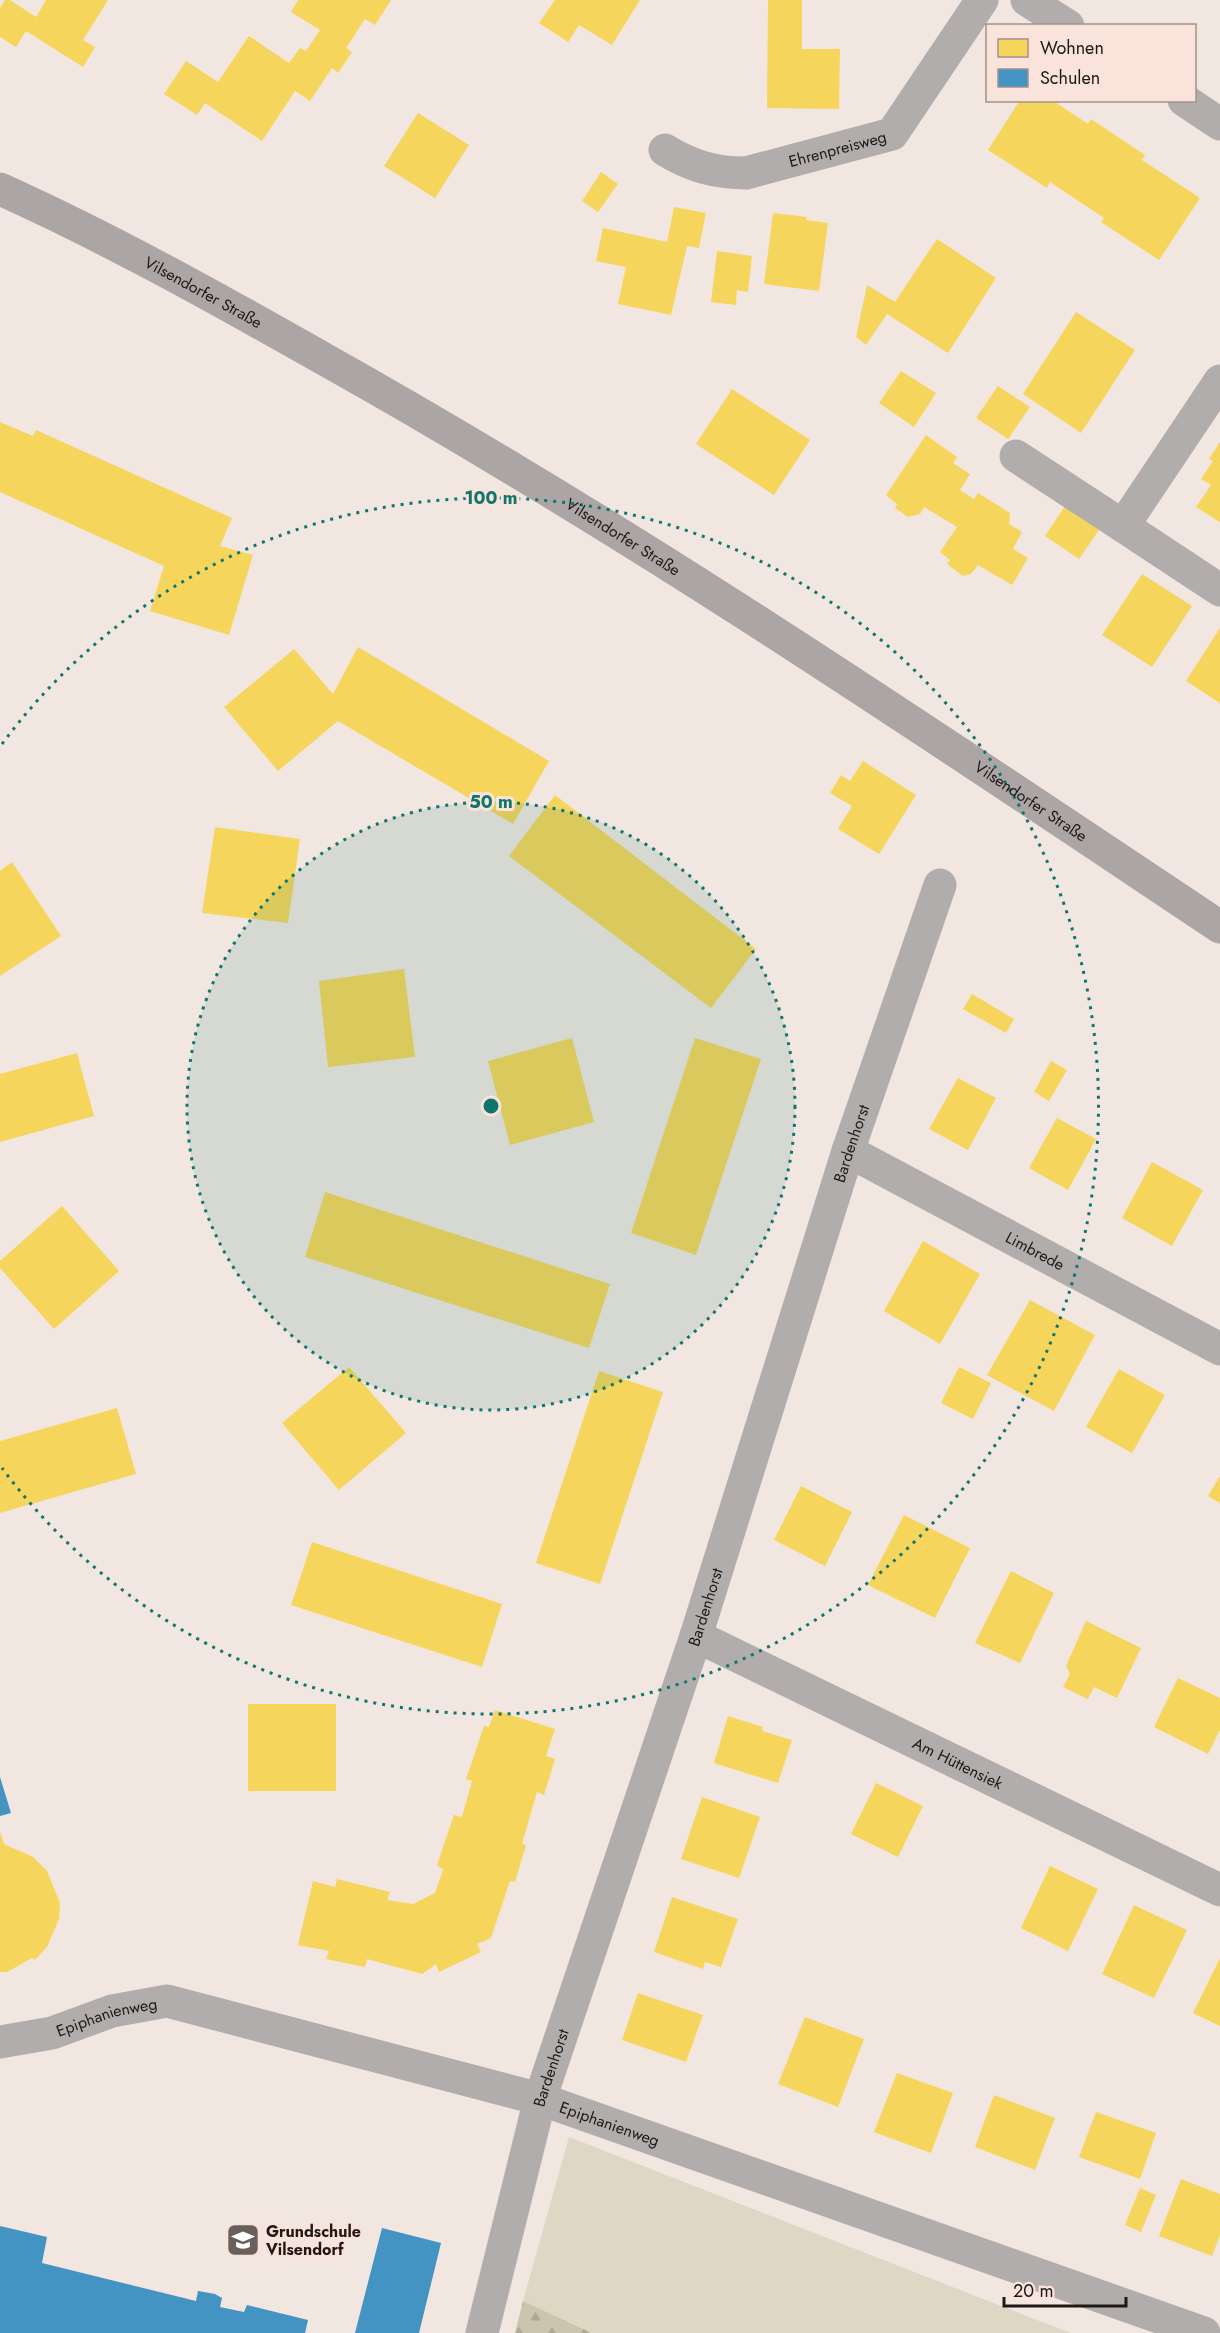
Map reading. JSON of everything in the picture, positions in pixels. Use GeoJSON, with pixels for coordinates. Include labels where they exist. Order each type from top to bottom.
{"type":"FeatureCollection","features":[{"type":"Feature","properties":{"kind":"main road","name":"Vilsendorfer Straße"},"geometry":{"type":"LineString","coordinates":[[0,189],[127,251],[464,437],[714,593],[1220,927]]}},
{"type":"Feature","properties":{"kind":"street","name":"Ehrenpreisweg"},"geometry":{"type":"LineString","coordinates":[[665,150],[705,169],[721,173],[746,172],[892,134],[982,0]]}},
{"type":"Feature","properties":{"kind":"street"},"geometry":{"type":"LineString","coordinates":[[1028,0],[1065,24]]}},
{"type":"Feature","properties":{"kind":"street"},"geometry":{"type":"LineString","coordinates":[[1187,102],[1220,124]]}},
{"type":"Feature","properties":{"kind":"street"},"geometry":{"type":"LineString","coordinates":[[1123,526],[1220,381]]}},
{"type":"Feature","properties":{"kind":"street"},"geometry":{"type":"LineString","coordinates":[[1016,456],[1220,590]]}},
{"type":"Feature","properties":{"kind":"street","name":"Bardenhorst"},"geometry":{"type":"LineString","coordinates":[[482,2333],[540,2099],[696,1636],[848,1151],[940,885]]}},
{"type":"Feature","properties":{"kind":"street","name":"Limbrede"},"geometry":{"type":"LineString","coordinates":[[848,1151],[1220,1349]]}},
{"type":"Feature","properties":{"kind":"street","name":"Am Hüttensiek"},"geometry":{"type":"LineString","coordinates":[[696,1636],[1220,1890]]}},
{"type":"Feature","properties":{"kind":"street","name":"Epiphanienweg"},"geometry":{"type":"LineString","coordinates":[[0,2042],[52,2033],[112,2012],[167,2001],[540,2099],[1204,2333]]}},
{"type":"Feature","properties":{"kind":"shaded area"},"geometry":{"type":"Polygon","coordinates":[[[569,2137],[1071,2333],[592,2333],[523,2301],[569,2137]]]}},
{"type":"Feature","properties":{"kind":"green space"},"geometry":{"type":"Polygon","coordinates":[[[523,2301],[592,2333],[515,2333],[523,2301]]]}},
{"type":"Feature","properties":{"kind":"building: Wohnen"},"geometry":{"type":"Polygon","coordinates":[[[5,0],[10,0],[36,17],[46,0],[108,0],[83,40],[95,47],[83,67],[26,31],[16,47],[0,37],[0,8],[5,0]]]}},
{"type":"Feature","properties":{"kind":"building: Wohnen"},"geometry":{"type":"Polygon","coordinates":[[[298,0],[391,0],[375,25],[365,19],[346,48],[352,52],[338,73],[332,68],[310,101],[295,91],[262,141],[205,103],[197,115],[164,94],[186,61],[218,82],[249,36],[289,63],[300,48],[306,51],[320,30],[291,12],[298,0]]]}},
{"type":"Feature","properties":{"kind":"building: Wohnen"},"geometry":{"type":"Polygon","coordinates":[[[555,0],[640,0],[612,45],[579,25],[568,42],[539,23],[555,0]]]}},
{"type":"Feature","properties":{"kind":"building: Wohnen"},"geometry":{"type":"Polygon","coordinates":[[[768,0],[802,0],[802,49],[840,49],[839,109],[767,108],[768,0]]]}},
{"type":"Feature","properties":{"kind":"building: Wohnen"},"geometry":{"type":"Polygon","coordinates":[[[1019,102],[1055,102],[1088,124],[1091,119],[1145,155],[1142,160],[1200,198],[1159,260],[1101,222],[1104,218],[1050,182],[1047,188],[988,150],[1019,102]]]}},
{"type":"Feature","properties":{"kind":"building: Wohnen"},"geometry":{"type":"Polygon","coordinates":[[[418,113],[469,145],[435,198],[384,166],[418,113]]]}},
{"type":"Feature","properties":{"kind":"building: Wohnen"},"geometry":{"type":"Polygon","coordinates":[[[601,172],[618,184],[598,212],[582,201],[601,172]]]}},
{"type":"Feature","properties":{"kind":"building: Wohnen"},"geometry":{"type":"Polygon","coordinates":[[[674,207],[706,213],[699,248],[687,246],[671,315],[618,304],[626,267],[596,261],[603,228],[667,242],[674,207]]]}},
{"type":"Feature","properties":{"kind":"building: Wohnen"},"geometry":{"type":"Polygon","coordinates":[[[773,213],[807,217],[806,220],[828,223],[819,291],[764,284],[773,213]]]}},
{"type":"Feature","properties":{"kind":"building: Wohnen"},"geometry":{"type":"Polygon","coordinates":[[[937,239],[996,278],[948,353],[887,314],[866,345],[856,337],[867,285],[895,302],[937,239]]]}},
{"type":"Feature","properties":{"kind":"building: Wohnen"},"geometry":{"type":"Polygon","coordinates":[[[717,251],[752,256],[748,292],[737,290],[736,305],[711,302],[717,251]]]}},
{"type":"Feature","properties":{"kind":"building: Wohnen"},"geometry":{"type":"Polygon","coordinates":[[[1076,312],[1135,350],[1081,433],[1023,394],[1076,312]]]}},
{"type":"Feature","properties":{"kind":"building: Wohnen"},"geometry":{"type":"Polygon","coordinates":[[[901,371],[936,393],[914,427],[879,403],[901,371]]]}},
{"type":"Feature","properties":{"kind":"building: Wohnen"},"geometry":{"type":"Polygon","coordinates":[[[998,386],[1030,407],[1008,439],[976,418],[998,386]]]}},
{"type":"Feature","properties":{"kind":"building: Wohnen"},"geometry":{"type":"Polygon","coordinates":[[[732,389],[810,440],[774,495],[696,444],[732,389]]]}},
{"type":"Feature","properties":{"kind":"building: Wohnen"},"geometry":{"type":"Polygon","coordinates":[[[0,422],[33,436],[36,430],[232,518],[220,546],[253,555],[229,635],[150,611],[164,566],[0,492],[0,422]]]}},
{"type":"Feature","properties":{"kind":"building: Wohnen"},"geometry":{"type":"Polygon","coordinates":[[[926,435],[957,457],[953,463],[970,474],[960,490],[974,499],[978,493],[1010,513],[1009,524],[1022,532],[1013,549],[1028,558],[1012,585],[978,565],[971,574],[963,576],[947,564],[950,560],[940,552],[957,527],[924,507],[920,514],[908,517],[895,508],[897,504],[886,495],[926,435]]]}},
{"type":"Feature","properties":{"kind":"building: Wohnen"},"geometry":{"type":"Polygon","coordinates":[[[1220,442],[1220,522],[1196,507],[1211,485],[1201,479],[1213,461],[1209,459],[1220,442]]]}},
{"type":"Feature","properties":{"kind":"building: Wohnen"},"geometry":{"type":"Polygon","coordinates":[[[1067,503],[1101,527],[1079,559],[1045,536],[1067,503]]]}},
{"type":"Feature","properties":{"kind":"building: Wohnen"},"geometry":{"type":"Polygon","coordinates":[[[1142,574],[1192,606],[1152,667],[1102,635],[1142,574]]]}},
{"type":"Feature","properties":{"kind":"building: Wohnen"},"geometry":{"type":"Polygon","coordinates":[[[1220,628],[1220,703],[1186,681],[1220,628]]]}},
{"type":"Feature","properties":{"kind":"building: Wohnen"},"geometry":{"type":"Polygon","coordinates":[[[358,647],[549,761],[513,824],[338,721],[278,771],[224,707],[294,649],[333,694],[358,647]]]}},
{"type":"Feature","properties":{"kind":"building: Wohnen"},"geometry":{"type":"Polygon","coordinates":[[[863,761],[916,795],[879,854],[838,829],[852,806],[830,793],[841,775],[850,781],[863,761]]]}},
{"type":"Feature","properties":{"kind":"building: Wohnen"},"geometry":{"type":"Polygon","coordinates":[[[555,795],[756,949],[711,1008],[509,856],[555,795]]]}},
{"type":"Feature","properties":{"kind":"building: Wohnen"},"geometry":{"type":"Polygon","coordinates":[[[215,827],[300,839],[288,923],[202,913],[215,827]]]}},
{"type":"Feature","properties":{"kind":"building: Wohnen"},"geometry":{"type":"Polygon","coordinates":[[[12,862],[61,936],[0,976],[0,871],[12,862]]]}},
{"type":"Feature","properties":{"kind":"building: Wohnen"},"geometry":{"type":"Polygon","coordinates":[[[404,969],[415,1057],[328,1067],[319,981],[404,969]]]}},
{"type":"Feature","properties":{"kind":"building: Wohnen"},"geometry":{"type":"Polygon","coordinates":[[[972,994],[1014,1019],[1006,1033],[963,1009],[972,994]]]}},
{"type":"Feature","properties":{"kind":"building: Wohnen"},"geometry":{"type":"Polygon","coordinates":[[[572,1038],[594,1122],[510,1145],[488,1061],[572,1038]]]}},
{"type":"Feature","properties":{"kind":"building: Wohnen"},"geometry":{"type":"Polygon","coordinates":[[[695,1038],[761,1059],[696,1255],[631,1233],[695,1038]]]}},
{"type":"Feature","properties":{"kind":"building: Wohnen"},"geometry":{"type":"Polygon","coordinates":[[[77,1053],[94,1116],[0,1142],[0,1074],[77,1053]]]}},
{"type":"Feature","properties":{"kind":"building: Wohnen"},"geometry":{"type":"Polygon","coordinates":[[[1051,1061],[1067,1070],[1049,1101],[1034,1092],[1051,1061]]]}},
{"type":"Feature","properties":{"kind":"building: Wohnen"},"geometry":{"type":"Polygon","coordinates":[[[958,1078],[996,1098],[968,1150],[929,1129],[958,1078]]]}},
{"type":"Feature","properties":{"kind":"building: Wohnen"},"geometry":{"type":"Polygon","coordinates":[[[1057,1118],[1096,1139],[1068,1190],[1029,1168],[1057,1118]]]}},
{"type":"Feature","properties":{"kind":"building: Wohnen"},"geometry":{"type":"Polygon","coordinates":[[[1152,1162],[1203,1190],[1172,1246],[1122,1218],[1152,1162]]]}},
{"type":"Feature","properties":{"kind":"building: Wohnen"},"geometry":{"type":"Polygon","coordinates":[[[325,1192],[610,1284],[589,1348],[305,1257],[325,1192]]]}},
{"type":"Feature","properties":{"kind":"building: Wohnen"},"geometry":{"type":"Polygon","coordinates":[[[62,1206],[119,1271],[54,1329],[0,1268],[0,1261],[62,1206]]]}},
{"type":"Feature","properties":{"kind":"building: Wohnen"},"geometry":{"type":"Polygon","coordinates":[[[923,1241],[980,1274],[940,1344],[884,1311],[923,1241]]]}},
{"type":"Feature","properties":{"kind":"building: Wohnen"},"geometry":{"type":"Polygon","coordinates":[[[1030,1300],[1095,1335],[1054,1411],[987,1375],[1030,1300]]]}},
{"type":"Feature","properties":{"kind":"building: Wohnen"},"geometry":{"type":"Polygon","coordinates":[[[349,1367],[406,1433],[339,1490],[282,1423],[349,1367]]]}},
{"type":"Feature","properties":{"kind":"building: Wohnen"},"geometry":{"type":"Polygon","coordinates":[[[959,1367],[991,1383],[973,1419],[941,1403],[959,1367]]]}},
{"type":"Feature","properties":{"kind":"building: Wohnen"},"geometry":{"type":"Polygon","coordinates":[[[1119,1369],[1165,1395],[1132,1453],[1086,1427],[1119,1369]]]}},
{"type":"Feature","properties":{"kind":"building: Wohnen"},"geometry":{"type":"Polygon","coordinates":[[[599,1371],[663,1392],[600,1584],[536,1563],[599,1371]]]}},
{"type":"Feature","properties":{"kind":"building: Wohnen"},"geometry":{"type":"Polygon","coordinates":[[[117,1408],[136,1474],[0,1513],[0,1441],[117,1408]]]}},
{"type":"Feature","properties":{"kind":"building: Wohnen"},"geometry":{"type":"Polygon","coordinates":[[[1220,1476],[1220,1503],[1208,1496],[1220,1476]]]}},
{"type":"Feature","properties":{"kind":"building: Wohnen"},"geometry":{"type":"Polygon","coordinates":[[[801,1486],[852,1512],[825,1566],[774,1540],[801,1486]]]}},
{"type":"Feature","properties":{"kind":"building: Wohnen"},"geometry":{"type":"Polygon","coordinates":[[[904,1515],[970,1548],[935,1618],[868,1585],[904,1515]]]}},
{"type":"Feature","properties":{"kind":"building: Wohnen"},"geometry":{"type":"Polygon","coordinates":[[[312,1542],[502,1604],[482,1667],[291,1605],[312,1542]]]}},
{"type":"Feature","properties":{"kind":"building: Wohnen"},"geometry":{"type":"Polygon","coordinates":[[[1011,1571],[1054,1593],[1020,1663],[975,1643],[1011,1571]]]}},
{"type":"Feature","properties":{"kind":"building: Wohnen"},"geometry":{"type":"Polygon","coordinates":[[[1086,1621],[1141,1648],[1117,1698],[1094,1687],[1088,1699],[1063,1687],[1070,1674],[1066,1666],[1086,1621]]]}},
{"type":"Feature","properties":{"kind":"building: Wohnen"},"geometry":{"type":"Polygon","coordinates":[[[1178,1678],[1220,1698],[1220,1730],[1208,1754],[1154,1727],[1178,1678]]]}},
{"type":"Feature","properties":{"kind":"building: Wohnen"},"geometry":{"type":"Polygon","coordinates":[[[248,1704],[336,1704],[336,1791],[248,1791],[248,1704]]]}},
{"type":"Feature","properties":{"kind":"building: Wohnen"},"geometry":{"type":"Polygon","coordinates":[[[495,1710],[555,1729],[546,1756],[555,1759],[544,1795],[537,1792],[522,1844],[526,1845],[515,1882],[510,1881],[491,1938],[477,1944],[481,1952],[439,1972],[436,1964],[422,1974],[367,1959],[365,1967],[326,1959],[329,1951],[298,1945],[313,1881],[335,1887],[337,1879],[390,1892],[387,1900],[413,1904],[435,1893],[443,1870],[437,1865],[454,1815],[462,1817],[472,1781],[466,1779],[484,1726],[489,1727],[495,1710]]]}},
{"type":"Feature","properties":{"kind":"building: Wohnen"},"geometry":{"type":"Polygon","coordinates":[[[728,1716],[763,1727],[762,1731],[792,1740],[778,1783],[714,1763],[728,1716]]]}},
{"type":"Feature","properties":{"kind":"building: Wohnen"},"geometry":{"type":"Polygon","coordinates":[[[876,1783],[923,1806],[898,1857],[851,1834],[876,1783]]]}},
{"type":"Feature","properties":{"kind":"building: Wohnen"},"geometry":{"type":"Polygon","coordinates":[[[702,1797],[760,1817],[739,1878],[681,1859],[702,1797]]]}},
{"type":"Feature","properties":{"kind":"building: Wohnen"},"geometry":{"type":"Polygon","coordinates":[[[0,1832],[4,1844],[33,1857],[47,1871],[60,1903],[59,1919],[47,1947],[35,1960],[32,1958],[7,1972],[0,1972],[0,1832]]]}},
{"type":"Feature","properties":{"kind":"building: Wohnen"},"geometry":{"type":"Polygon","coordinates":[[[1050,1866],[1098,1889],[1068,1951],[1021,1928],[1050,1866]]]}},
{"type":"Feature","properties":{"kind":"building: Wohnen"},"geometry":{"type":"Polygon","coordinates":[[[672,1897],[738,1919],[721,1967],[705,1962],[703,1969],[654,1952],[672,1897]]]}},
{"type":"Feature","properties":{"kind":"building: Wohnen"},"geometry":{"type":"Polygon","coordinates":[[[1134,1905],[1187,1930],[1154,1998],[1102,1974],[1134,1905]]]}},
{"type":"Feature","properties":{"kind":"building: Wohnen"},"geometry":{"type":"Polygon","coordinates":[[[1220,1958],[1220,2026],[1193,2013],[1220,1958]]]}},
{"type":"Feature","properties":{"kind":"building: Wohnen"},"geometry":{"type":"Polygon","coordinates":[[[638,1993],[703,2015],[686,2062],[622,2040],[638,1993]]]}},
{"type":"Feature","properties":{"kind":"building: Wohnen"},"geometry":{"type":"Polygon","coordinates":[[[805,2017],[864,2039],[838,2107],[778,2084],[805,2017]]]}},
{"type":"Feature","properties":{"kind":"building: Wohnen"},"geometry":{"type":"Polygon","coordinates":[[[897,2073],[953,2093],[931,2153],[874,2132],[897,2073]]]}},
{"type":"Feature","properties":{"kind":"building: Wohnen"},"geometry":{"type":"Polygon","coordinates":[[[994,2095],[1055,2118],[1035,2170],[975,2147],[994,2095]]]}},
{"type":"Feature","properties":{"kind":"building: Wohnen"},"geometry":{"type":"Polygon","coordinates":[[[1096,2112],[1156,2133],[1140,2179],[1079,2157],[1096,2112]]]}},
{"type":"Feature","properties":{"kind":"building: Wohnen"},"geometry":{"type":"Polygon","coordinates":[[[1181,2179],[1220,2194],[1220,2235],[1212,2256],[1159,2236],[1181,2179]]]}},
{"type":"Feature","properties":{"kind":"building: Wohnen"},"geometry":{"type":"Polygon","coordinates":[[[1140,2188],[1156,2195],[1141,2232],[1125,2225],[1140,2188]]]}},
{"type":"Feature","properties":{"kind":"building: Schulen"},"geometry":{"type":"Polygon","coordinates":[[[0,1777],[11,1813],[0,1816],[0,1777]]]}},
{"type":"Feature","properties":{"kind":"building: Schulen"},"geometry":{"type":"Polygon","coordinates":[[[0,2226],[47,2237],[42,2263],[196,2301],[198,2291],[215,2294],[222,2298],[220,2307],[244,2312],[247,2305],[308,2320],[305,2333],[0,2333],[0,2226]]]}},
{"type":"Feature","properties":{"kind":"building: Schulen"},"geometry":{"type":"Polygon","coordinates":[[[382,2228],[441,2243],[419,2333],[355,2333],[382,2228]]]}},
{"type":"Feature","properties":{"kind":"place","name":"Grundschule Vilsendorf"},"geometry":{"type":"Point","coordinates":[243,2240]}}]}
